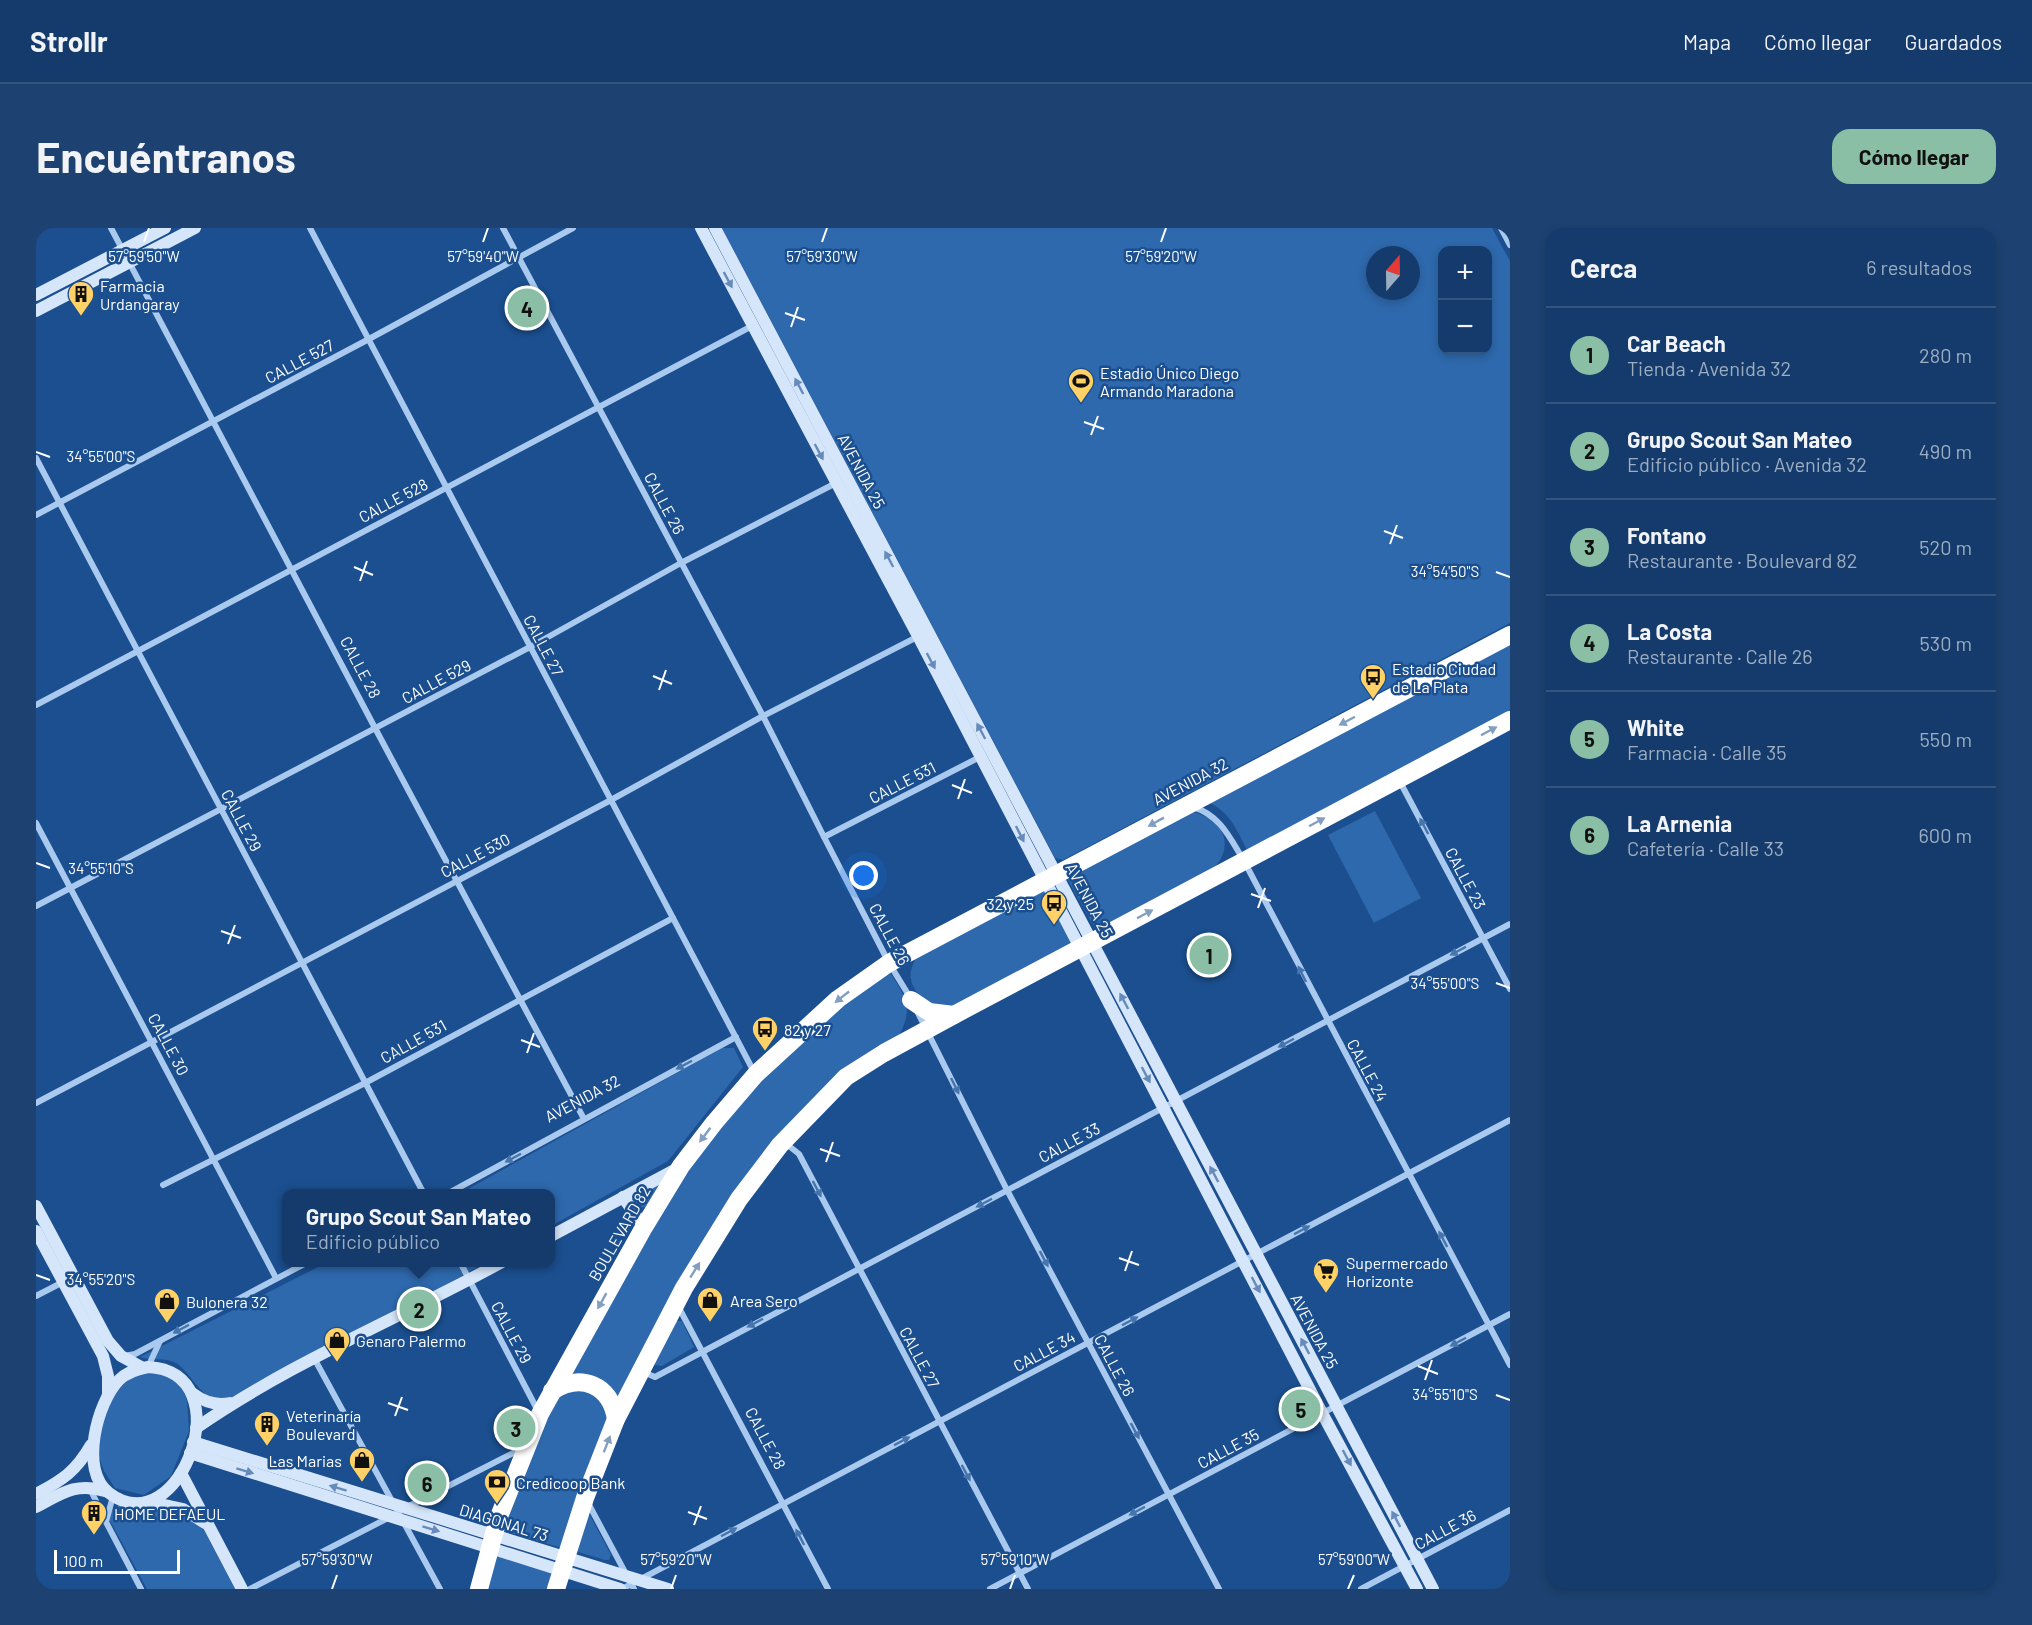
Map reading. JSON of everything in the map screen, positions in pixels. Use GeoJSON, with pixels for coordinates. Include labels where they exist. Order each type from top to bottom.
{"type":"FeatureCollection","features":[{"type":"Feature","properties":{"kind":"highway","name":"AVENIDA 32"},"geometry":{"type":"LineString","coordinates":[[889,963],[1510,635]]}},
{"type":"Feature","properties":{"kind":"highway"},"geometry":{"type":"LineString","coordinates":[[556,1589],[585,1498],[616,1419],[676,1302],[739,1199],[784,1141],[846,1077],[927,1029],[1510,720]]}},
{"type":"Feature","properties":{"kind":"highway","name":"BOULEVARD 82"},"geometry":{"type":"LineString","coordinates":[[479,1589],[491,1542],[525,1447],[540,1414],[644,1227],[681,1166],[756,1074],[838,999],[889,963]]}},
{"type":"Feature","properties":{"kind":"highway"},"geometry":{"type":"LineString","coordinates":[[911,1000],[929,1012],[954,1015]]}},
{"type":"Feature","properties":{"kind":"highway"},"geometry":{"type":"LineString","coordinates":[[552,1391],[562,1384],[573,1382],[594,1385],[610,1399],[615,1408],[616,1419]]}},
{"type":"Feature","properties":{"kind":"main road"},"geometry":{"type":"LineString","coordinates":[[36,296],[165,228]]}},
{"type":"Feature","properties":{"kind":"main road"},"geometry":{"type":"LineString","coordinates":[[36,311],[195,228]]}},
{"type":"Feature","properties":{"kind":"main road","name":"AVENIDA 25"},"geometry":{"type":"LineString","coordinates":[[701,228],[758,322],[847,478],[923,634],[1051,879],[1176,1101],[1433,1589]]}},
{"type":"Feature","properties":{"kind":"main road","name":"AVENIDA 25"},"geometry":{"type":"LineString","coordinates":[[715,228],[835,484],[923,634]]}},
{"type":"Feature","properties":{"kind":"main road","name":"AVENIDA 25"},"geometry":{"type":"LineString","coordinates":[[1087,945],[1163,1108],[1322,1413],[1417,1589]]}},
{"type":"Feature","properties":{"kind":"main road"},"geometry":{"type":"LineString","coordinates":[[555,1234],[681,1166]]}},
{"type":"Feature","properties":{"kind":"main road"},"geometry":{"type":"LineString","coordinates":[[623,1197],[644,1227]]}},
{"type":"Feature","properties":{"kind":"main road"},"geometry":{"type":"LineString","coordinates":[[36,1206],[104,1356],[108,1376],[108,1397]]}},
{"type":"Feature","properties":{"kind":"main road"},"geometry":{"type":"LineString","coordinates":[[36,1231],[108,1341],[122,1356],[146,1368],[174,1373],[182,1379],[192,1393],[196,1428],[191,1448],[181,1473],[170,1489],[151,1502]]}},
{"type":"Feature","properties":{"kind":"main road"},"geometry":{"type":"LineString","coordinates":[[196,1428],[232,1403],[314,1358],[494,1267]]}},
{"type":"Feature","properties":{"kind":"main road"},"geometry":{"type":"LineString","coordinates":[[36,1494],[68,1476],[76,1468],[93,1441],[108,1397],[118,1381],[126,1375],[146,1368]]}},
{"type":"Feature","properties":{"kind":"main road"},"geometry":{"type":"LineString","coordinates":[[192,1393],[215,1404],[232,1403]]}},
{"type":"Feature","properties":{"kind":"main road"},"geometry":{"type":"LineString","coordinates":[[93,1441],[93,1464],[96,1475],[109,1493]]}},
{"type":"Feature","properties":{"kind":"main road","name":"DIAGONAL 73"},"geometry":{"type":"LineString","coordinates":[[191,1448],[629,1585],[668,1589]]}},
{"type":"Feature","properties":{"kind":"main road"},"geometry":{"type":"LineString","coordinates":[[181,1473],[242,1589]]}},
{"type":"Feature","properties":{"kind":"main road"},"geometry":{"type":"LineString","coordinates":[[36,1507],[73,1488],[88,1487],[133,1503],[151,1502],[183,1509],[210,1528]]}},
{"type":"Feature","properties":{"kind":"street","name":"CALLE 28"},"geometry":{"type":"LineString","coordinates":[[111,228],[584,1119]]}},
{"type":"Feature","properties":{"kind":"street","name":"CALLE 27"},"geometry":{"type":"LineString","coordinates":[[310,228],[756,1074]]}},
{"type":"Feature","properties":{"kind":"street","name":"CALLE 26"},"geometry":{"type":"LineString","coordinates":[[503,228],[764,716],[889,963],[927,1029],[1007,1190],[1219,1589]]}},
{"type":"Feature","properties":{"kind":"street","name":"CALLE 527"},"geometry":{"type":"LineString","coordinates":[[36,515],[573,228]]}},
{"type":"Feature","properties":{"kind":"street"},"geometry":{"type":"LineString","coordinates":[[1501,228],[1510,245]]}},
{"type":"Feature","properties":{"kind":"street","name":"CALLE 528"},"geometry":{"type":"LineString","coordinates":[[36,705],[758,322]]}},
{"type":"Feature","properties":{"kind":"street","name":"CALLE 29"},"geometry":{"type":"LineString","coordinates":[[36,458],[421,1189]]}},
{"type":"Feature","properties":{"kind":"street","name":"CALLE 529"},"geometry":{"type":"LineString","coordinates":[[36,906],[847,478]]}},
{"type":"Feature","properties":{"kind":"street","name":"CALLE 530"},"geometry":{"type":"LineString","coordinates":[[36,1103],[611,800],[764,716],[923,634]]}},
{"type":"Feature","properties":{"kind":"street","name":"CALLE 531"},"geometry":{"type":"LineString","coordinates":[[824,837],[986,754]]}},
{"type":"Feature","properties":{"kind":"street","name":"CALLE 23"},"geometry":{"type":"LineString","coordinates":[[1398,779],[1510,989]]}},
{"type":"Feature","properties":{"kind":"street","name":"CALLE 24"},"geometry":{"type":"LineString","coordinates":[[1186,805],[1216,818],[1244,861],[1510,1365]]}},
{"type":"Feature","properties":{"kind":"street","name":"CALLE 30"},"geometry":{"type":"LineString","coordinates":[[36,823],[276,1278]]}},
{"type":"Feature","properties":{"kind":"street","name":"CALLE 531"},"geometry":{"type":"LineString","coordinates":[[163,1185],[365,1083],[673,918]]}},
{"type":"Feature","properties":{"kind":"street","name":"CALLE 33"},"geometry":{"type":"LineString","coordinates":[[641,1371],[655,1377],[1510,924]]}},
{"type":"Feature","properties":{"kind":"street","name":"AVENIDA 32"},"geometry":{"type":"LineString","coordinates":[[456,1189],[736,1037]]}},
{"type":"Feature","properties":{"kind":"street","name":"CALLE 34"},"geometry":{"type":"LineString","coordinates":[[629,1585],[1510,1120]]}},
{"type":"Feature","properties":{"kind":"street","name":"CALLE 27"},"geometry":{"type":"LineString","coordinates":[[784,1141],[799,1154],[1028,1589]]}},
{"type":"Feature","properties":{"kind":"street"},"geometry":{"type":"LineString","coordinates":[[122,1356],[135,1354],[299,1267]]}},
{"type":"Feature","properties":{"kind":"street","name":"CALLE 29"},"geometry":{"type":"LineString","coordinates":[[462,1267],[540,1414]]}},
{"type":"Feature","properties":{"kind":"street"},"geometry":{"type":"LineString","coordinates":[[36,1296],[68,1279]]}},
{"type":"Feature","properties":{"kind":"street","name":"CALLE 28"},"geometry":{"type":"LineString","coordinates":[[676,1302],[828,1589]]}},
{"type":"Feature","properties":{"kind":"street","name":"CALLE 35"},"geometry":{"type":"LineString","coordinates":[[990,1589],[1510,1314]]}},
{"type":"Feature","properties":{"kind":"street"},"geometry":{"type":"LineString","coordinates":[[146,1368],[160,1340]]}},
{"type":"Feature","properties":{"kind":"street"},"geometry":{"type":"LineString","coordinates":[[314,1358],[440,1589]]}},
{"type":"Feature","properties":{"kind":"street"},"geometry":{"type":"LineString","coordinates":[[250,1589],[525,1447]]}},
{"type":"Feature","properties":{"kind":"street"},"geometry":{"type":"LineString","coordinates":[[88,1487],[141,1589]]}},
{"type":"Feature","properties":{"kind":"street"},"geometry":{"type":"LineString","coordinates":[[106,1522],[109,1493]]}},
{"type":"Feature","properties":{"kind":"street"},"geometry":{"type":"LineString","coordinates":[[585,1498],[629,1585]]}},
{"type":"Feature","properties":{"kind":"street","name":"CALLE 36"},"geometry":{"type":"LineString","coordinates":[[1361,1589],[1510,1510]]}},
{"type":"Feature","properties":{"kind":"shaded area"},"geometry":{"type":"Polygon","coordinates":[[[722,228],[1492,228],[1510,261],[1510,623],[1063,860],[1055,858],[722,228]]]}},
{"type":"Feature","properties":{"kind":"shaded area"},"geometry":{"type":"Polygon","coordinates":[[[1510,639],[1510,713],[1247,850],[1227,816],[1208,802],[1510,639]]]}},
{"type":"Feature","properties":{"kind":"shaded area"},"geometry":{"type":"Polygon","coordinates":[[[1375,811],[1421,898],[1374,923],[1328,835],[1375,811]]]}},
{"type":"Feature","properties":{"kind":"shaded area"},"geometry":{"type":"Polygon","coordinates":[[[1194,812],[1213,822],[1224,836],[1225,844],[1219,862],[1211,871],[1097,932],[1065,875],[1194,812]]]}},
{"type":"Feature","properties":{"kind":"shaded area"},"geometry":{"type":"Polygon","coordinates":[[[1042,887],[1072,944],[957,1006],[937,1008],[918,994],[912,984],[911,976],[917,955],[1042,887]]]}},
{"type":"Feature","properties":{"kind":"shaded area"},"geometry":{"type":"Polygon","coordinates":[[[888,968],[907,1007],[907,1015],[900,1034],[793,1119],[619,1401],[567,1376],[624,1268],[719,1124],[807,1032],[888,968]]]}},
{"type":"Feature","properties":{"kind":"shaded area"},"geometry":{"type":"Polygon","coordinates":[[[722,1048],[734,1048],[743,1067],[668,1161],[555,1224],[555,1189],[468,1189],[722,1048]]]}},
{"type":"Feature","properties":{"kind":"shaded area"},"geometry":{"type":"Polygon","coordinates":[[[660,1183],[646,1207],[632,1206],[631,1198],[660,1183]]]}},
{"type":"Feature","properties":{"kind":"shaded area"},"geometry":{"type":"Polygon","coordinates":[[[318,1267],[478,1267],[320,1355],[232,1397],[221,1399],[207,1395],[176,1363],[140,1357],[318,1267]]]}},
{"type":"Feature","properties":{"kind":"shaded area"},"geometry":{"type":"Polygon","coordinates":[[[674,1321],[682,1321],[694,1347],[662,1366],[655,1365],[653,1358],[674,1321]]]}},
{"type":"Feature","properties":{"kind":"shaded area"},"geometry":{"type":"Polygon","coordinates":[[[140,1369],[177,1378],[187,1400],[189,1431],[171,1476],[144,1495],[115,1488],[104,1471],[96,1448],[105,1410],[121,1387],[140,1369]]]}},
{"type":"Feature","properties":{"kind":"shaded area"},"geometry":{"type":"Polygon","coordinates":[[[574,1389],[596,1394],[608,1418],[562,1548],[500,1530],[556,1398],[574,1389]]]}},
{"type":"Feature","properties":{"kind":"shaded area"},"geometry":{"type":"Polygon","coordinates":[[[169,1505],[198,1519],[235,1589],[147,1589],[109,1519],[116,1506],[169,1505]]]}},
{"type":"Feature","properties":{"kind":"shaded area"},"geometry":{"type":"Polygon","coordinates":[[[587,1510],[611,1555],[609,1560],[578,1552],[575,1545],[587,1510]]]}},
{"type":"Feature","properties":{"kind":"shaded area"},"geometry":{"type":"Polygon","coordinates":[[[494,1554],[554,1574],[550,1589],[485,1589],[494,1554]]]}},
{"type":"Feature","properties":{"kind":"place","name":"La Costa"},"geometry":{"type":"Point","coordinates":[527,308]}},
{"type":"Feature","properties":{"kind":"place","name":"Farmacia Urdangaray"},"geometry":{"type":"Point","coordinates":[81,317]}},
{"type":"Feature","properties":{"kind":"place","name":"Estadio Único Diego Armando Maradona"},"geometry":{"type":"Point","coordinates":[1081,404]}},
{"type":"Feature","properties":{"kind":"place","name":"Estadio Ciudad de La Plata"},"geometry":{"type":"Point","coordinates":[1373,700]}},
{"type":"Feature","properties":{"kind":"place","name":"32 y 25"},"geometry":{"type":"Point","coordinates":[1054,926]}},
{"type":"Feature","properties":{"kind":"place","name":"Car Beach"},"geometry":{"type":"Point","coordinates":[1209,955]}},
{"type":"Feature","properties":{"kind":"place","name":"82 y 27"},"geometry":{"type":"Point","coordinates":[765,1052]}},
{"type":"Feature","properties":{"kind":"place","name":"Supermercado Horizonte"},"geometry":{"type":"Point","coordinates":[1326,1294]}},
{"type":"Feature","properties":{"kind":"place","name":"Grupo Scout San Mateo"},"geometry":{"type":"Point","coordinates":[419,1309]}},
{"type":"Feature","properties":{"kind":"place","name":"Area Sero"},"geometry":{"type":"Point","coordinates":[710,1323]}},
{"type":"Feature","properties":{"kind":"place","name":"Bulonera 32"},"geometry":{"type":"Point","coordinates":[167,1324]}},
{"type":"Feature","properties":{"kind":"place","name":"Genaro Palermo"},"geometry":{"type":"Point","coordinates":[337,1363]}},
{"type":"Feature","properties":{"kind":"place","name":"White"},"geometry":{"type":"Point","coordinates":[1301,1409]}},
{"type":"Feature","properties":{"kind":"place","name":"Fontano"},"geometry":{"type":"Point","coordinates":[516,1428]}},
{"type":"Feature","properties":{"kind":"place","name":"Veterinaría Boulevard"},"geometry":{"type":"Point","coordinates":[267,1447]}},
{"type":"Feature","properties":{"kind":"place","name":"Las Marias"},"geometry":{"type":"Point","coordinates":[362,1483]}},
{"type":"Feature","properties":{"kind":"place","name":"La Arnenia"},"geometry":{"type":"Point","coordinates":[427,1483]}},
{"type":"Feature","properties":{"kind":"place","name":"Credicoop Bank"},"geometry":{"type":"Point","coordinates":[497,1505]}},
{"type":"Feature","properties":{"kind":"place","name":"HOME DEFAEUL"},"geometry":{"type":"Point","coordinates":[94,1536]}}]}
